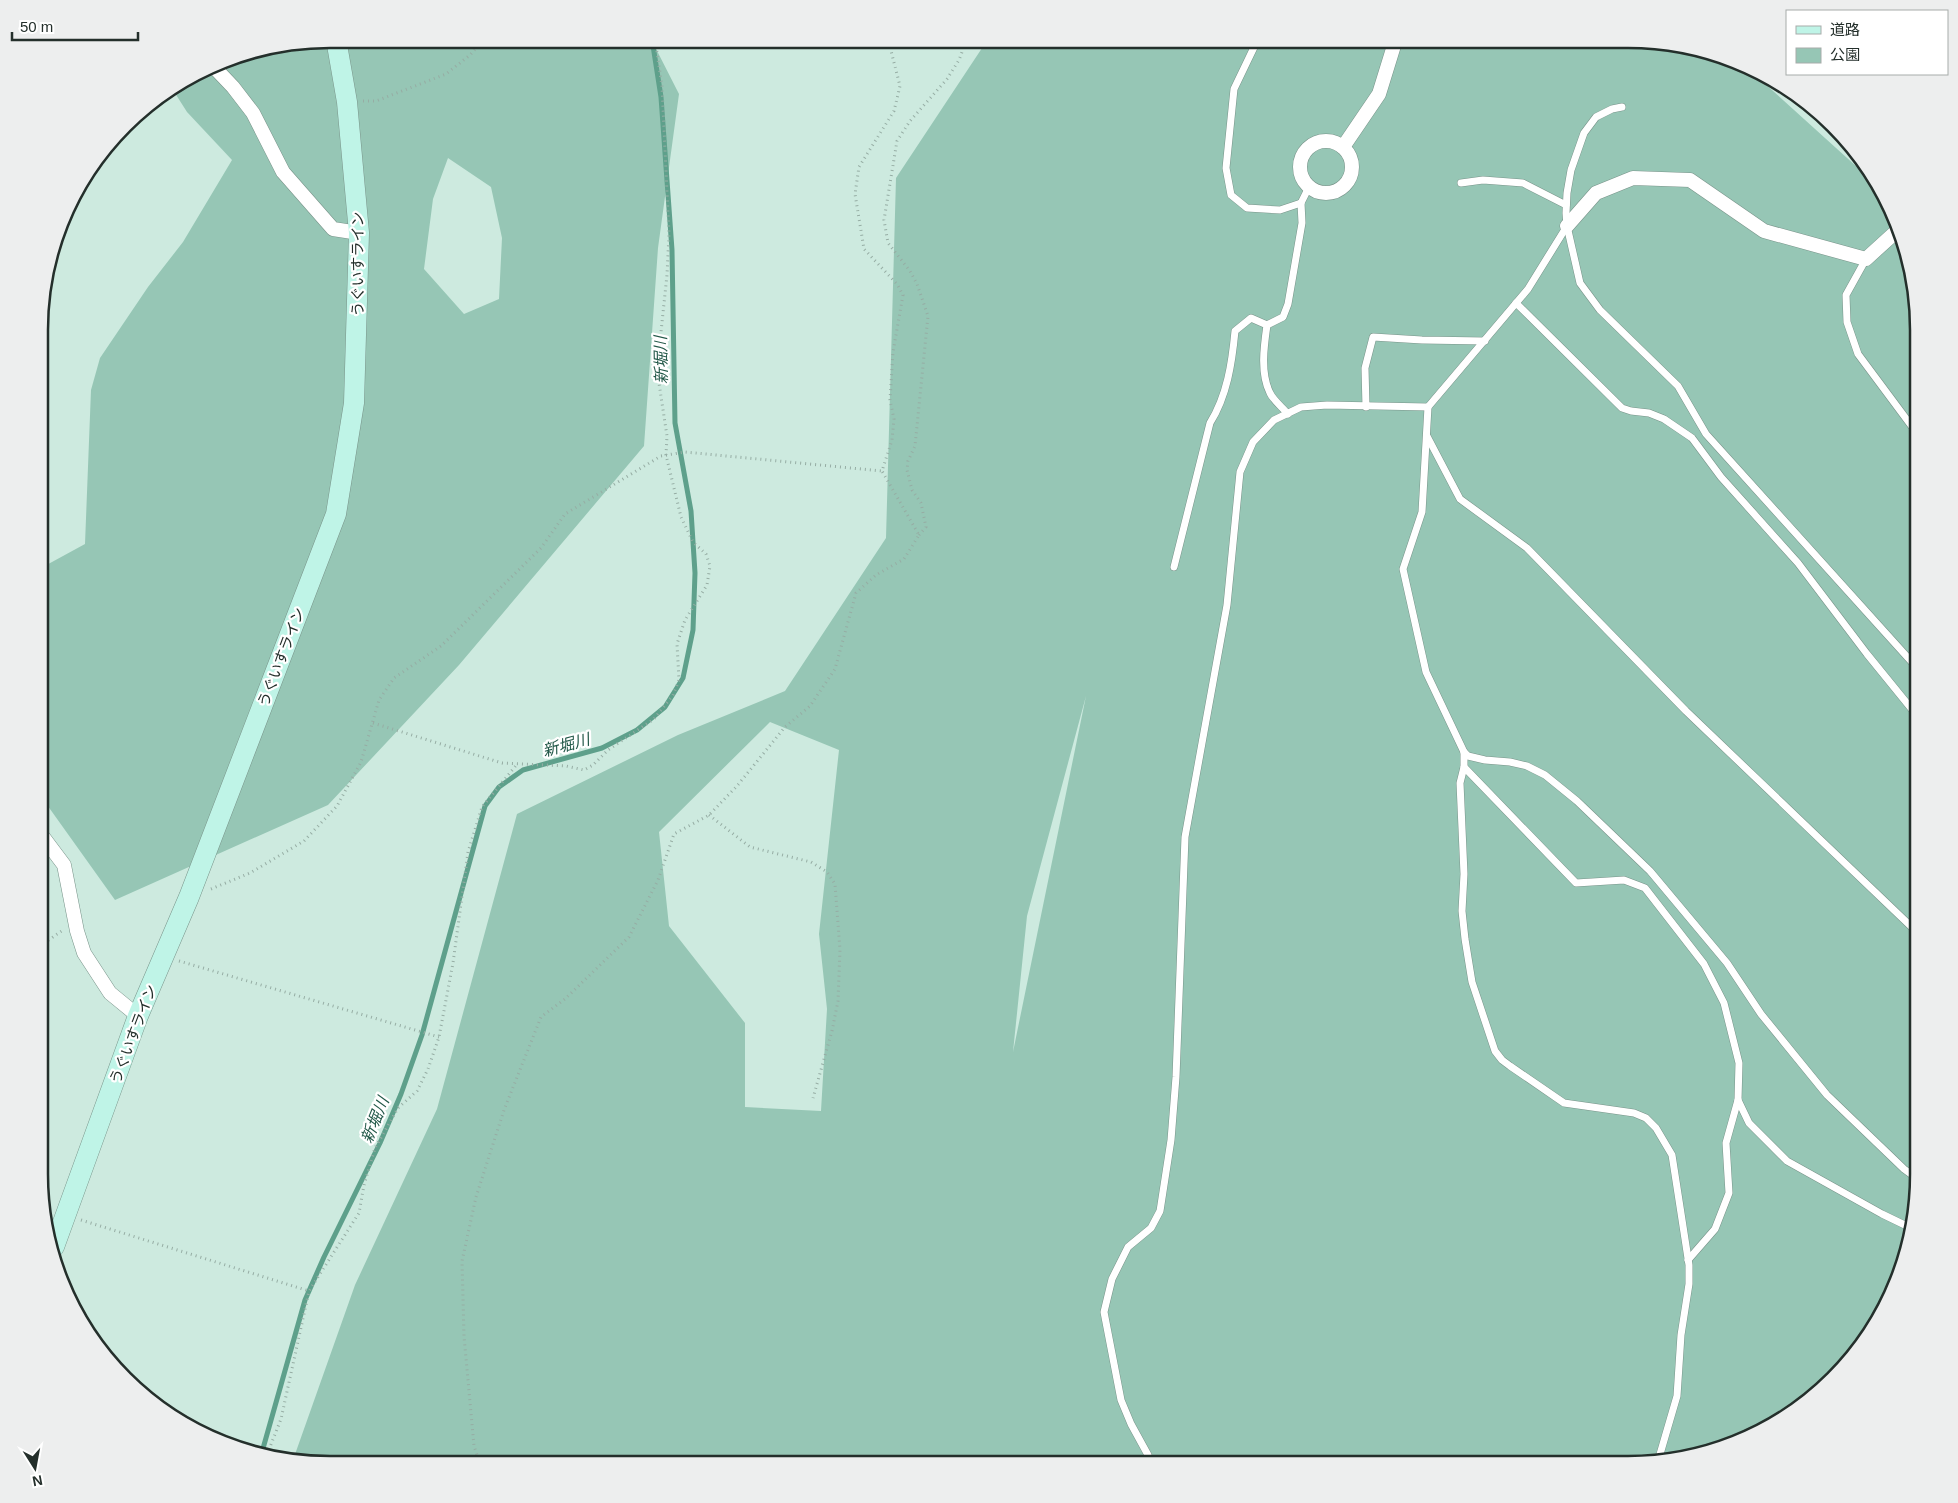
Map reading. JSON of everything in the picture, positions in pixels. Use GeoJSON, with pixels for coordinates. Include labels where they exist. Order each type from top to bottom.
{"type":"FeatureCollection","features":[{"type":"Feature","properties":{"kind":"street","name":"うぐいすライン"},"geometry":{"type":"LineString","coordinates":[[56,1242],[138,1016],[189,897],[336,514],[354,404],[359,233],[347,102],[338,48]]}},
{"type":"Feature","properties":{"kind":"street"},"geometry":{"type":"LineString","coordinates":[[1343,148],[1378,94],[1393,48]]}},
{"type":"Feature","properties":{"kind":"street"},"geometry":{"type":"LineString","coordinates":[[218,71],[254,113],[283,172],[333,229],[359,233]]}},
{"type":"Feature","properties":{"kind":"street"},"geometry":{"type":"LineString","coordinates":[[1324,141],[1334,143],[1343,148],[1349,156],[1352,165],[1351,175],[1346,184],[1338,190],[1328,193],[1318,192],[1309,187],[1303,179],[1300,169],[1301,159],[1306,151],[1314,144],[1324,141]]}},
{"type":"Feature","properties":{"kind":"street"},"geometry":{"type":"LineString","coordinates":[[1567,226],[1596,193],[1633,178],[1690,180],[1764,231],[1866,259],[1894,234]]}},
{"type":"Feature","properties":{"kind":"street"},"geometry":{"type":"LineString","coordinates":[[48,843],[64,865],[75,921],[84,953],[110,993],[138,1016]]}},
{"type":"Feature","properties":{"kind":"lane"},"geometry":{"type":"LineString","coordinates":[[1254,48],[1234,89],[1226,168],[1231,194],[1248,208],[1280,210],[1301,203]]}},
{"type":"Feature","properties":{"kind":"lane"},"geometry":{"type":"LineString","coordinates":[[1622,107],[1612,109],[1596,117],[1584,132],[1572,170],[1566,205],[1567,226],[1580,283],[1600,310],[1678,386],[1706,434],[1910,660]]}},
{"type":"Feature","properties":{"kind":"lane"},"geometry":{"type":"LineString","coordinates":[[1460,183],[1483,180],[1523,183],[1566,205]]}},
{"type":"Feature","properties":{"kind":"lane"},"geometry":{"type":"LineString","coordinates":[[1174,567],[1205,440],[1210,423],[1217,412],[1232,366],[1235,332],[1250,318],[1267,325],[1283,317],[1288,304],[1302,223],[1301,203],[1309,187]]}},
{"type":"Feature","properties":{"kind":"lane"},"geometry":{"type":"LineString","coordinates":[[1567,226],[1528,289],[1428,407],[1422,512],[1403,569],[1426,672],[1464,752],[1468,756],[1485,760],[1510,762],[1527,766],[1545,776],[1577,801],[1650,871],[1726,963],[1761,1014],[1827,1095],[1910,1173]]}},
{"type":"Feature","properties":{"kind":"lane"},"geometry":{"type":"LineString","coordinates":[[1866,259],[1846,295],[1847,322],[1858,354],[1910,424]]}},
{"type":"Feature","properties":{"kind":"lane"},"geometry":{"type":"LineString","coordinates":[[1516,303],[1622,408],[1649,413],[1664,419],[1692,438],[1721,477],[1798,563],[1910,707]]}},
{"type":"Feature","properties":{"kind":"lane"},"geometry":{"type":"LineString","coordinates":[[1267,325],[1264,346],[1265,376],[1270,393],[1288,414]]}},
{"type":"Feature","properties":{"kind":"lane"},"geometry":{"type":"LineString","coordinates":[[1366,407],[1365,368],[1372,337],[1422,340],[1485,340]]}},
{"type":"Feature","properties":{"kind":"lane"},"geometry":{"type":"LineString","coordinates":[[1148,1456],[1121,1400],[1104,1312],[1112,1279],[1128,1247],[1151,1228],[1160,1211],[1171,1140],[1176,1077],[1185,837],[1227,606],[1240,472],[1252,442],[1274,420],[1302,408],[1326,405],[1428,407]]}},
{"type":"Feature","properties":{"kind":"lane"},"geometry":{"type":"LineString","coordinates":[[1427,436],[1460,499],[1527,548],[1686,711],[1910,925]]}},
{"type":"Feature","properties":{"kind":"lane"},"geometry":{"type":"LineString","coordinates":[[1464,752],[1464,767],[1460,783],[1464,874],[1462,911],[1472,982],[1495,1050],[1510,1066],[1564,1103],[1634,1114],[1646,1118],[1656,1128],[1672,1155],[1688,1260],[1689,1284],[1681,1335],[1677,1396],[1660,1454]]}},
{"type":"Feature","properties":{"kind":"lane"},"geometry":{"type":"LineString","coordinates":[[1464,767],[1576,883],[1624,880],[1644,888],[1704,964],[1724,1003],[1738,1063],[1738,1100],[1726,1143],[1729,1193],[1715,1229],[1688,1260]]}},
{"type":"Feature","properties":{"kind":"lane"},"geometry":{"type":"LineString","coordinates":[[1738,1100],[1749,1123],[1787,1161],[1906,1226]]}},
{"type":"Feature","properties":{"kind":"path"},"geometry":{"type":"LineString","coordinates":[[347,102],[376,101],[446,74],[470,56],[477,48]]}},
{"type":"Feature","properties":{"kind":"path"},"geometry":{"type":"LineString","coordinates":[[373,723],[502,763],[566,766],[584,770],[593,765],[608,750],[654,719],[673,695],[679,680],[678,644],[685,620],[707,584],[710,566],[706,554],[694,542],[681,517],[666,455],[667,436],[657,370],[667,275],[669,234],[662,86],[657,48]]}},
{"type":"Feature","properties":{"kind":"path"},"geometry":{"type":"LineString","coordinates":[[890,48],[900,86],[894,111],[859,167],[855,194],[864,249],[897,284],[903,295],[893,352],[890,400],[894,419],[892,440],[882,471],[919,535]]}},
{"type":"Feature","properties":{"kind":"path"},"geometry":{"type":"LineString","coordinates":[[477,1456],[474,1446],[464,1336],[462,1261],[476,1197],[504,1110],[540,1017],[565,999],[629,937],[658,880],[674,834],[709,815],[737,786],[785,727],[810,706],[836,668],[856,593],[876,575],[904,560],[926,527],[921,503],[912,490],[907,470],[908,461],[915,446],[928,316],[917,284],[910,271],[888,243],[884,220],[897,141],[910,121],[948,78],[964,48]]}},
{"type":"Feature","properties":{"kind":"path"},"geometry":{"type":"LineString","coordinates":[[189,897],[250,873],[304,841],[337,806],[361,762],[379,700],[394,678],[441,646],[541,548],[565,514],[661,456],[685,452],[882,471]]}},
{"type":"Feature","properties":{"kind":"path"},"geometry":{"type":"LineString","coordinates":[[269,1449],[281,1419],[310,1291],[359,1213],[364,1185],[375,1148],[398,1108],[417,1092],[428,1069],[439,1036],[453,963],[468,852],[482,807],[518,764]]}},
{"type":"Feature","properties":{"kind":"path"},"geometry":{"type":"LineString","coordinates":[[709,815],[750,847],[811,862],[827,872],[835,884],[840,950],[838,1001],[832,1031],[813,1098]]}},
{"type":"Feature","properties":{"kind":"path"},"geometry":{"type":"LineString","coordinates":[[48,940],[75,921]]}},
{"type":"Feature","properties":{"kind":"path"},"geometry":{"type":"LineString","coordinates":[[164,956],[439,1036]]}},
{"type":"Feature","properties":{"kind":"path"},"geometry":{"type":"LineString","coordinates":[[66,1216],[310,1291]]}},
{"type":"Feature","properties":{"kind":"green space"},"geometry":{"type":"Polygon","coordinates":[[[311,48],[656,48],[679,94],[658,248],[644,446],[459,665],[328,805],[115,900],[48,806],[48,564],[85,544],[91,390],[100,358],[148,287],[183,242],[232,160],[187,112],[175,94],[188,85],[239,62],[274,53],[311,48]],[[448,158],[433,199],[424,269],[464,314],[499,299],[502,238],[491,187],[448,158]]]}},
{"type":"Feature","properties":{"kind":"green space"},"geometry":{"type":"Polygon","coordinates":[[[982,48],[1647,48],[1702,57],[1737,69],[1762,81],[1862,171],[1873,188],[1896,239],[1905,274],[1910,311],[1910,1192],[1901,1247],[1889,1282],[1873,1315],[1841,1360],[1815,1386],[1770,1418],[1719,1441],[1684,1450],[1647,1455],[329,1456],[295,1453],[355,1285],[437,1109],[517,814],[678,735],[785,691],[886,538],[896,178],[982,48]],[[1086,696],[1027,916],[1013,1052],[1086,696]],[[770,722],[659,832],[669,926],[745,1023],[745,1107],[821,1111],[827,1009],[819,934],[839,750],[770,722]]]}},
{"type":"Feature","properties":{"kind":"waterway","name":"新堀川"},"geometry":{"type":"LineString","coordinates":[[263,1448],[305,1300],[380,1143],[401,1094],[422,1035],[485,806],[499,787],[523,770],[602,748],[637,730],[665,707],[683,678],[693,630],[695,573],[691,511],[675,423],[672,250],[661,97],[653,48]]}}]}
